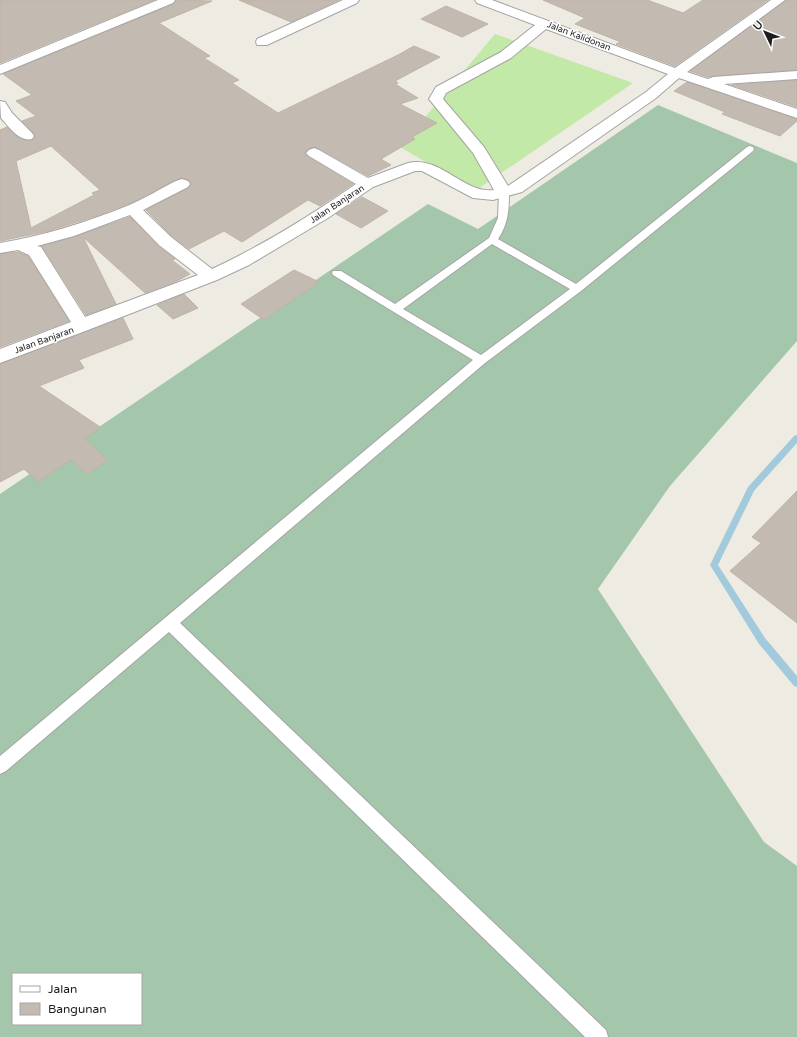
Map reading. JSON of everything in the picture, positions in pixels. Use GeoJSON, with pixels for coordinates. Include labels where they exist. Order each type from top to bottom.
{"type":"FeatureCollection","features":[{"type":"Feature","properties":{"kind":"street"},"geometry":{"type":"LineString","coordinates":[[0,70],[170,0]]}},
{"type":"Feature","properties":{"kind":"street"},"geometry":{"type":"LineString","coordinates":[[262,42],[353,0]]}},
{"type":"Feature","properties":{"kind":"street","name":"Jalan Kalidonan"},"geometry":{"type":"LineString","coordinates":[[481,0],[677,74],[797,114]]}},
{"type":"Feature","properties":{"kind":"street","name":"Jalan Banjaran"},"geometry":{"type":"LineString","coordinates":[[0,356],[210,276],[243,261],[322,215],[367,184],[413,166],[425,167],[479,195],[488,196],[504,193],[528,182],[651,95],[677,74],[779,0]]}},
{"type":"Feature","properties":{"kind":"street"},"geometry":{"type":"LineString","coordinates":[[504,193],[481,154],[458,126],[444,112],[436,99],[441,90],[506,55],[545,23]]}},
{"type":"Feature","properties":{"kind":"street"},"geometry":{"type":"LineString","coordinates":[[700,81],[797,75]]}},
{"type":"Feature","properties":{"kind":"street"},"geometry":{"type":"LineString","coordinates":[[0,104],[6,115],[27,136]]}},
{"type":"Feature","properties":{"kind":"street"},"geometry":{"type":"LineString","coordinates":[[314,153],[367,184]]}},
{"type":"Feature","properties":{"kind":"street"},"geometry":{"type":"LineString","coordinates":[[0,248],[20,245],[68,232],[133,209],[182,184]]}},
{"type":"Feature","properties":{"kind":"street"},"geometry":{"type":"LineString","coordinates":[[133,209],[165,241],[210,276]]}},
{"type":"Feature","properties":{"kind":"street"},"geometry":{"type":"LineString","coordinates":[[20,245],[35,251],[82,326]]}},
{"type":"Feature","properties":{"kind":"lane"},"geometry":{"type":"LineString","coordinates":[[0,766],[480,360],[577,289],[750,149]]}},
{"type":"Feature","properties":{"kind":"lane"},"geometry":{"type":"LineString","coordinates":[[395,309],[492,240],[505,216],[504,193]]}},
{"type":"Feature","properties":{"kind":"lane"},"geometry":{"type":"LineString","coordinates":[[492,240],[577,289]]}},
{"type":"Feature","properties":{"kind":"lane"},"geometry":{"type":"LineString","coordinates":[[337,273],[480,360]]}},
{"type":"Feature","properties":{"kind":"lane"},"geometry":{"type":"LineString","coordinates":[[170,623],[599,1037]]}},
{"type":"Feature","properties":{"kind":"green space"},"geometry":{"type":"Polygon","coordinates":[[[495,34],[633,83],[475,191],[400,147],[495,34]]]}},
{"type":"Feature","properties":{"kind":"green space"},"geometry":{"type":"Polygon","coordinates":[[[658,105],[797,163],[797,341],[670,486],[598,589],[764,842],[797,866],[797,1037],[0,1037],[0,494],[428,204],[478,229],[658,105]]]}},
{"type":"Feature","properties":{"kind":"building"},"geometry":{"type":"Polygon","coordinates":[[[0,0],[154,0],[0,63],[0,0]]]}},
{"type":"Feature","properties":{"kind":"building"},"geometry":{"type":"Polygon","coordinates":[[[176,0],[212,1],[159,23],[210,56],[204,58],[239,80],[232,83],[278,113],[414,46],[440,57],[395,81],[398,83],[395,84],[418,98],[400,104],[437,123],[412,137],[415,139],[381,159],[391,165],[368,176],[320,149],[315,147],[308,149],[304,153],[308,157],[353,184],[320,206],[308,200],[242,242],[224,231],[189,249],[172,236],[146,210],[189,188],[191,183],[182,178],[175,180],[133,202],[96,216],[48,231],[0,241],[0,130],[7,127],[18,137],[27,141],[32,140],[35,135],[22,121],[36,116],[16,101],[32,95],[3,74],[174,4],[176,0]],[[51,146],[16,161],[31,228],[94,195],[92,193],[100,190],[51,146]]]}},
{"type":"Feature","properties":{"kind":"building"},"geometry":{"type":"Polygon","coordinates":[[[239,0],[339,0],[291,22],[239,0]]]}},
{"type":"Feature","properties":{"kind":"building"},"geometry":{"type":"Polygon","coordinates":[[[543,0],[647,0],[683,13],[703,0],[768,0],[675,66],[616,44],[621,42],[575,24],[585,18],[543,0]]]}},
{"type":"Feature","properties":{"kind":"building"},"geometry":{"type":"Polygon","coordinates":[[[786,0],[797,0],[797,70],[708,77],[690,71],[786,0]]]}},
{"type":"Feature","properties":{"kind":"building"},"geometry":{"type":"Polygon","coordinates":[[[446,6],[488,24],[462,37],[421,19],[446,6]]]}},
{"type":"Feature","properties":{"kind":"building"},"geometry":{"type":"Polygon","coordinates":[[[797,80],[797,107],[732,85],[797,80]]]}},
{"type":"Feature","properties":{"kind":"building"},"geometry":{"type":"Polygon","coordinates":[[[687,82],[797,119],[797,121],[780,136],[722,114],[725,112],[674,91],[687,82]]]}},
{"type":"Feature","properties":{"kind":"building"},"geometry":{"type":"Polygon","coordinates":[[[362,197],[388,211],[361,228],[336,214],[362,197]]]}},
{"type":"Feature","properties":{"kind":"building"},"geometry":{"type":"Polygon","coordinates":[[[130,217],[158,246],[175,259],[172,260],[190,274],[175,282],[145,293],[83,237],[116,304],[86,315],[42,246],[74,237],[130,217]]]}},
{"type":"Feature","properties":{"kind":"building"},"geometry":{"type":"Polygon","coordinates":[[[18,252],[28,256],[69,321],[0,347],[0,254],[18,252]]]}},
{"type":"Feature","properties":{"kind":"building"},"geometry":{"type":"Polygon","coordinates":[[[294,270],[319,282],[264,320],[241,304],[294,270]]]}},
{"type":"Feature","properties":{"kind":"building"},"geometry":{"type":"Polygon","coordinates":[[[184,294],[198,308],[173,319],[157,305],[184,294]]]}},
{"type":"Feature","properties":{"kind":"building"},"geometry":{"type":"Polygon","coordinates":[[[123,318],[133,339],[79,360],[84,368],[39,386],[100,427],[85,439],[108,460],[87,474],[71,460],[38,482],[24,469],[0,482],[0,364],[123,318]]]}},
{"type":"Feature","properties":{"kind":"building"},"geometry":{"type":"Polygon","coordinates":[[[797,491],[797,623],[730,571],[761,543],[752,537],[797,491]]]}},
{"type":"Feature","properties":{"kind":"waterway"},"geometry":{"type":"LineString","coordinates":[[797,438],[751,489],[714,565],[762,641],[797,683]]}}]}
